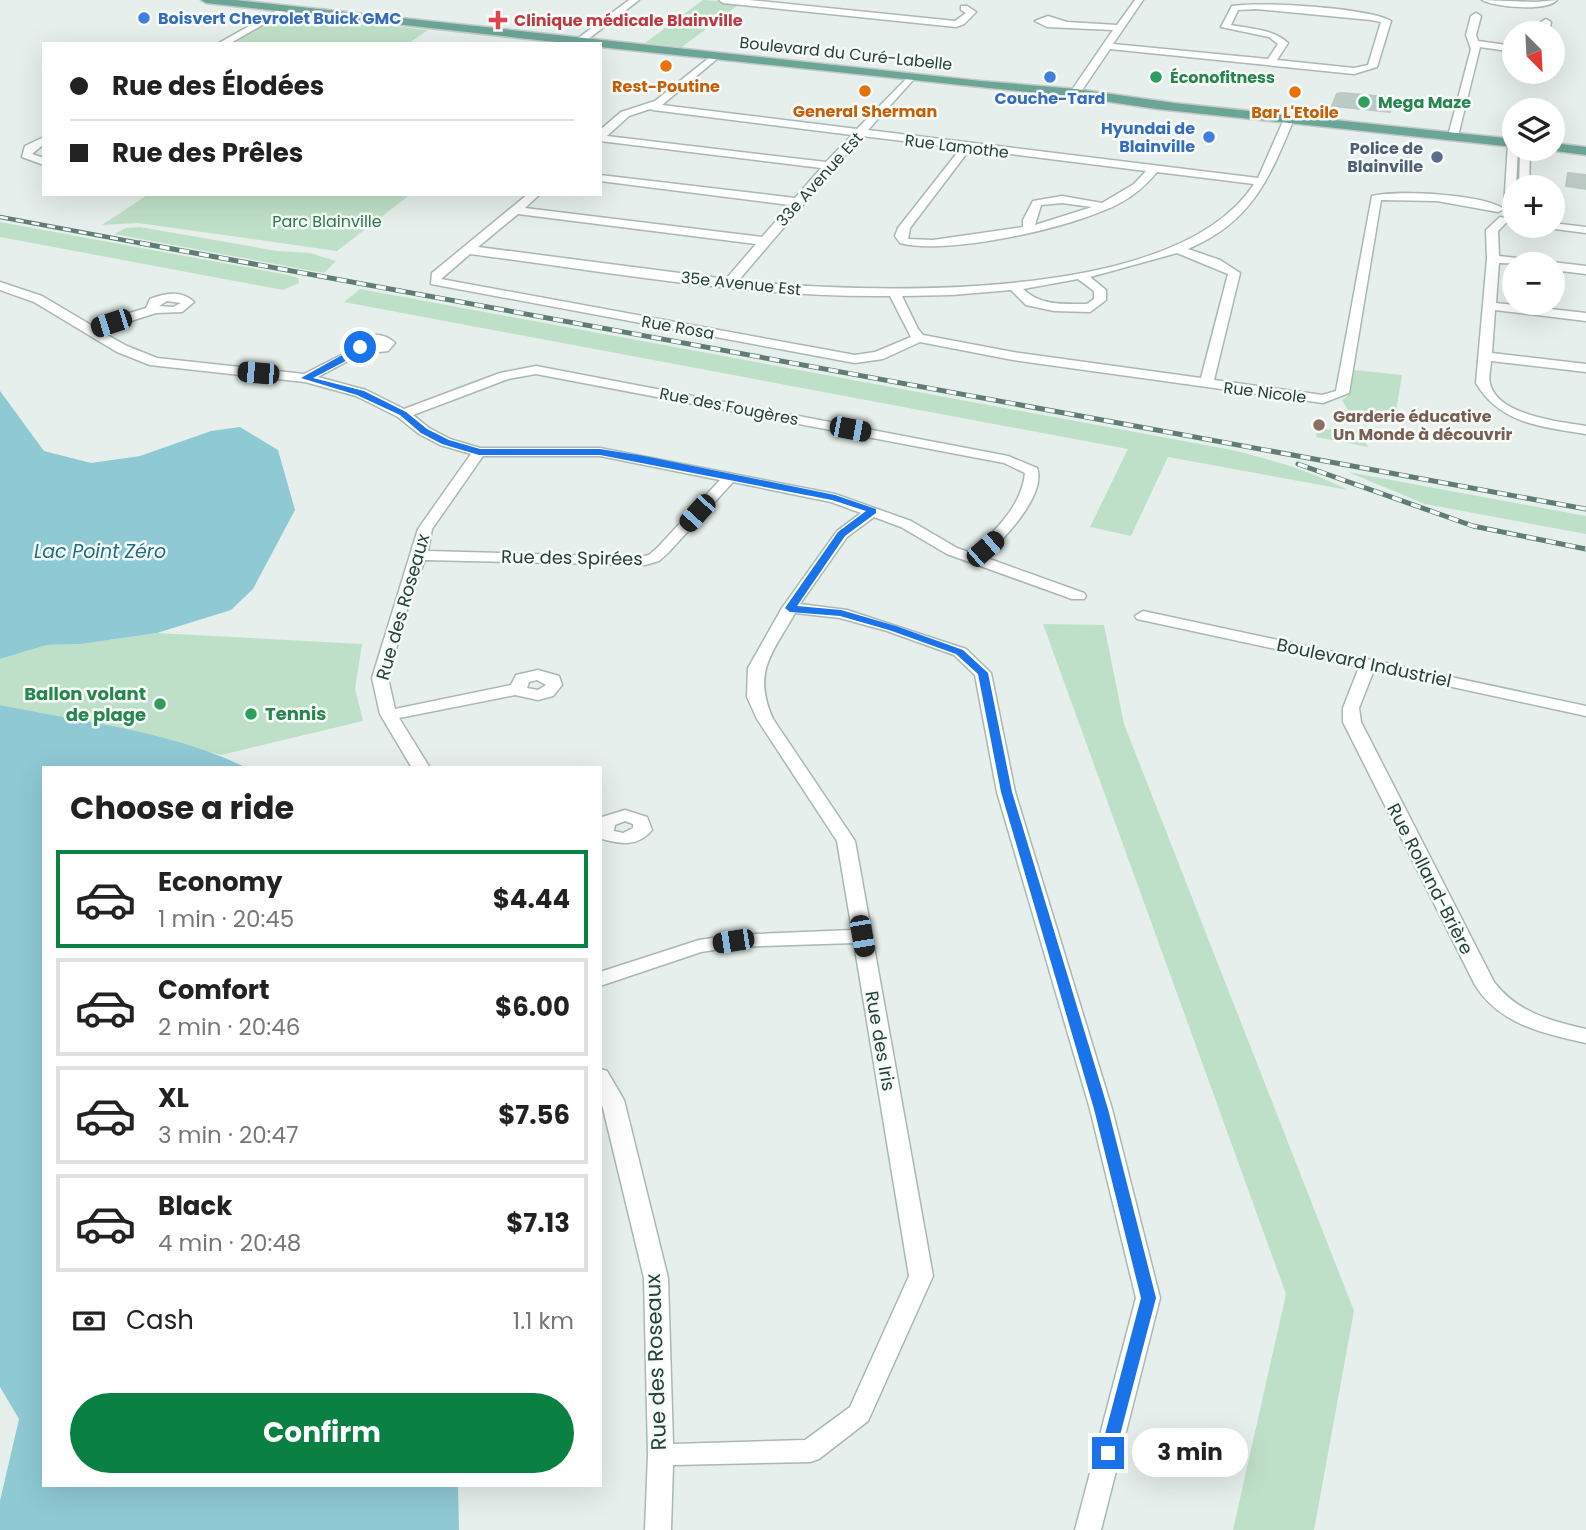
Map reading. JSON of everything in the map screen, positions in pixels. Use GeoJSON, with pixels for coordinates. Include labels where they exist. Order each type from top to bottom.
{"type":"FeatureCollection","features":[{"type":"Feature","properties":{"kind":"main road","name":"Boulevard du Curé-Labelle"},"geometry":{"type":"LineString","coordinates":[[206,0],[589,42]]}},
{"type":"Feature","properties":{"kind":"main road","name":"Boulevard du Curé-Labelle"},"geometry":{"type":"LineString","coordinates":[[602,43],[1502,142]]}},
{"type":"Feature","properties":{"kind":"main road"},"geometry":{"type":"LineString","coordinates":[[1565,149],[1586,151]]}},
{"type":"Feature","properties":{"kind":"street"},"geometry":{"type":"LineString","coordinates":[[580,41],[635,0]]}},
{"type":"Feature","properties":{"kind":"street"},"geometry":{"type":"LineString","coordinates":[[723,0],[868,11],[949,23],[961,22],[972,12],[964,8],[972,0]]}},
{"type":"Feature","properties":{"kind":"street"},"geometry":{"type":"LineString","coordinates":[[1074,95],[1139,0]]}},
{"type":"Feature","properties":{"kind":"street"},"geometry":{"type":"LineString","coordinates":[[1486,0],[1536,5],[1553,0]]}},
{"type":"Feature","properties":{"kind":"street"},"geometry":{"type":"LineString","coordinates":[[1108,46],[1270,63],[1366,70],[1372,67],[1386,21],[1372,17],[1256,5],[1235,8],[1226,27],[1272,35],[1283,43],[1270,63]]}},
{"type":"Feature","properties":{"kind":"street"},"geometry":{"type":"LineString","coordinates":[[226,42],[286,9]]}},
{"type":"Feature","properties":{"kind":"street"},"geometry":{"type":"LineString","coordinates":[[1453,136],[1476,49],[1471,35],[1476,16]]}},
{"type":"Feature","properties":{"kind":"street"},"geometry":{"type":"LineString","coordinates":[[1063,23],[1120,28]]}},
{"type":"Feature","properties":{"kind":"street"},"geometry":{"type":"LineString","coordinates":[[1473,43],[1502,47]]}},
{"type":"Feature","properties":{"kind":"street"},"geometry":{"type":"LineString","coordinates":[[602,135],[625,114],[653,107],[715,56]]}},
{"type":"Feature","properties":{"kind":"street","name":"33e Avenue Est"},"geometry":{"type":"LineString","coordinates":[[729,283],[797,202],[911,77]]}},
{"type":"Feature","properties":{"kind":"street","name":"Rue Lamothe"},"geometry":{"type":"LineString","coordinates":[[653,107],[966,148],[1262,182]]}},
{"type":"Feature","properties":{"kind":"street","name":"35e Avenue Est"},"geometry":{"type":"LineString","coordinates":[[470,250],[794,290],[895,295],[1014,286],[1082,276],[1177,249],[1231,219],[1247,204],[1262,182],[1289,118]]}},
{"type":"Feature","properties":{"kind":"street"},"geometry":{"type":"LineString","coordinates":[[602,137],[829,166]]}},
{"type":"Feature","properties":{"kind":"street"},"geometry":{"type":"LineString","coordinates":[[42,141],[29,148],[26,155],[42,161]]}},
{"type":"Feature","properties":{"kind":"street"},"geometry":{"type":"LineString","coordinates":[[966,148],[904,228],[901,236],[904,241],[912,244],[936,243],[1029,230],[1102,206],[1135,190],[1153,170]]}},
{"type":"Feature","properties":{"kind":"street"},"geometry":{"type":"LineString","coordinates":[[602,178],[797,202]]}},
{"type":"Feature","properties":{"kind":"street","name":"Rue Nicole"},"geometry":{"type":"LineString","coordinates":[[919,338],[1013,356],[1323,399],[1342,393],[1377,198],[1399,195],[1483,205],[1502,211]]}},
{"type":"Feature","properties":{"kind":"street"},"geometry":{"type":"LineString","coordinates":[[470,250],[532,196]]}},
{"type":"Feature","properties":{"kind":"street"},"geometry":{"type":"LineString","coordinates":[[1029,230],[1029,220],[1037,203],[1056,198],[1102,206]]}},
{"type":"Feature","properties":{"kind":"street"},"geometry":{"type":"LineString","coordinates":[[516,210],[763,241]]}},
{"type":"Feature","properties":{"kind":"street"},"geometry":{"type":"LineString","coordinates":[[1502,219],[1492,230],[1493,260],[1483,383],[1488,397],[1536,421],[1586,430]]}},
{"type":"Feature","properties":{"kind":"street"},"geometry":{"type":"LineString","coordinates":[[1565,228],[1586,230]]}},
{"type":"Feature","properties":{"kind":"street"},"geometry":{"type":"LineString","coordinates":[[1177,249],[1216,263],[1234,273],[1206,384]]}},
{"type":"Feature","properties":{"kind":"street","name":"Rue Rosa"},"geometry":{"type":"LineString","coordinates":[[470,250],[436,276],[435,281],[855,359],[878,356],[919,338]]}},
{"type":"Feature","properties":{"kind":"street"},"geometry":{"type":"LineString","coordinates":[[1493,260],[1502,261]]}},
{"type":"Feature","properties":{"kind":"street"},"geometry":{"type":"LineString","coordinates":[[1565,268],[1586,270]]}},
{"type":"Feature","properties":{"kind":"street"},"geometry":{"type":"LineString","coordinates":[[1014,286],[1030,302],[1054,307],[1090,308],[1100,300],[1100,290],[1082,276]]}},
{"type":"Feature","properties":{"kind":"street"},"geometry":{"type":"LineString","coordinates":[[0,286],[38,299],[122,349],[155,362],[306,378],[360,393],[403,414],[424,431],[445,442],[479,452],[600,452],[835,498],[906,524],[952,551],[1078,596]]}},
{"type":"Feature","properties":{"kind":"street"},"geometry":{"type":"LineString","coordinates":[[895,295],[912,331],[919,338]]}},
{"type":"Feature","properties":{"kind":"street"},"geometry":{"type":"LineString","coordinates":[[1488,306],[1586,317]]}},
{"type":"Feature","properties":{"kind":"street"},"geometry":{"type":"LineString","coordinates":[[89,330],[155,309]]}},
{"type":"Feature","properties":{"kind":"street"},"geometry":{"type":"LineString","coordinates":[[306,378],[362,349]]}},
{"type":"Feature","properties":{"kind":"street"},"geometry":{"type":"LineString","coordinates":[[1486,356],[1586,368]]}},
{"type":"Feature","properties":{"kind":"street","name":"Rue des Fougères"},"geometry":{"type":"LineString","coordinates":[[403,414],[505,376],[536,370],[1024,465],[1032,471],[1033,479],[1028,491],[998,537],[973,559]]}},
{"type":"Feature","properties":{"kind":"street","name":"Rue des Roseaux"},"geometry":{"type":"LineString","coordinates":[[420,766],[390,715],[380,687],[380,678],[425,528],[479,452]]}},
{"type":"Feature","properties":{"kind":"street","name":"Rue des Spirées"},"geometry":{"type":"LineString","coordinates":[[419,555],[647,560],[663,550],[731,476]]}},
{"type":"Feature","properties":{"kind":"street","name":"Rue des Iris"},"geometry":{"type":"LineString","coordinates":[[661,1455],[810,1451],[859,1414],[921,1276],[846,841],[765,719],[755,697],[757,668],[790,608],[842,534],[873,511]]}},
{"type":"Feature","properties":{"kind":"street"},"geometry":{"type":"LineString","coordinates":[[790,608],[841,613],[893,628],[960,652],[983,673],[1006,792],[1101,1109],[1148,1298],[1088,1530]]}},
{"type":"Feature","properties":{"kind":"street","name":"Boulevard Industriel"},"geometry":{"type":"LineString","coordinates":[[1143,616],[1586,710]]}},
{"type":"Feature","properties":{"kind":"street","name":"Rue Rolland-Brière"},"geometry":{"type":"LineString","coordinates":[[1368,664],[1351,708],[1352,722],[1485,985],[1497,1001],[1518,1015],[1541,1025],[1586,1036]]}},
{"type":"Feature","properties":{"kind":"street"},"geometry":{"type":"LineString","coordinates":[[390,715],[518,689]]}},
{"type":"Feature","properties":{"kind":"street"},"geometry":{"type":"LineString","coordinates":[[602,978],[699,946],[733,941],[862,936]]}},
{"type":"Feature","properties":{"kind":"street","name":"Rue des Roseaux"},"geometry":{"type":"LineString","coordinates":[[602,1080],[613,1100],[656,1278],[661,1455],[658,1530]]}},
{"type":"Feature","properties":{"kind":"green space"},"geometry":{"type":"Polygon","coordinates":[[[703,0],[741,3],[682,47],[645,43],[703,0]]]}},
{"type":"Feature","properties":{"kind":"green space"},"geometry":{"type":"Polygon","coordinates":[[[284,14],[428,30],[411,42],[235,42],[284,14]]]}},
{"type":"Feature","properties":{"kind":"green space","name":"Parc Blainville"},"geometry":{"type":"Polygon","coordinates":[[[146,196],[408,196],[337,251],[138,223],[102,225],[146,196]]]}},
{"type":"Feature","properties":{"kind":"green space"},"geometry":{"type":"Polygon","coordinates":[[[0,222],[288,275],[298,278],[299,283],[283,290],[0,237],[0,222]]]}},
{"type":"Feature","properties":{"kind":"green space"},"geometry":{"type":"Polygon","coordinates":[[[140,227],[277,251],[310,253],[336,261],[324,273],[114,234],[126,228],[140,227]]]}},
{"type":"Feature","properties":{"kind":"green space"},"geometry":{"type":"Polygon","coordinates":[[[360,289],[1232,450],[1320,477],[1348,490],[1168,457],[1131,536],[1090,527],[1128,449],[344,302],[360,289]]]}},
{"type":"Feature","properties":{"kind":"green space"},"geometry":{"type":"Polygon","coordinates":[[[1354,370],[1402,375],[1395,417],[1353,418],[1342,400],[1350,394],[1354,370]]]}},
{"type":"Feature","properties":{"kind":"green space"},"geometry":{"type":"Polygon","coordinates":[[[1335,429],[1337,432],[1359,431],[1368,447],[1316,437],[1317,430],[1335,429]]]}},
{"type":"Feature","properties":{"kind":"green space"},"geometry":{"type":"Polygon","coordinates":[[[1348,472],[1586,516],[1586,534],[1425,504],[1348,472]]]}},
{"type":"Feature","properties":{"kind":"green space"},"geometry":{"type":"Polygon","coordinates":[[[1043,624],[1104,625],[1124,724],[1354,1311],[1314,1530],[1233,1530],[1286,1294],[1043,624]]]}},
{"type":"Feature","properties":{"kind":"green space"},"geometry":{"type":"Polygon","coordinates":[[[157,633],[362,644],[355,689],[363,721],[221,755],[148,736],[0,705],[0,659],[47,645],[81,644],[157,633]]]}},
{"type":"Feature","properties":{"kind":"water","name":"Lac Point Zéro"},"geometry":{"type":"Polygon","coordinates":[[[0,391],[44,451],[91,463],[140,456],[211,431],[240,427],[278,450],[295,510],[253,589],[231,610],[157,633],[81,644],[47,645],[0,659],[0,391]]]}},
{"type":"Feature","properties":{"kind":"water"},"geometry":{"type":"Polygon","coordinates":[[[0,705],[158,736],[218,755],[243,766],[42,766],[42,1487],[458,1487],[459,1530],[0,1530],[0,1501],[19,1419],[0,1387],[0,705]]]}},
{"type":"Feature","properties":{"kind":"building","name":"Mega Maze"},"geometry":{"type":"Polygon","coordinates":[[[1337,94],[1395,98],[1390,112],[1332,106],[1337,94]]]}},
{"type":"Feature","properties":{"kind":"building"},"geometry":{"type":"Polygon","coordinates":[[[1568,173],[1586,175],[1586,189],[1566,186],[1568,173]]]}},
{"type":"Feature","properties":{"kind":"railway"},"geometry":{"type":"LineString","coordinates":[[0,217],[150,245]]}},
{"type":"Feature","properties":{"kind":"railway"},"geometry":{"type":"LineString","coordinates":[[140,243],[1586,509]]}},
{"type":"Feature","properties":{"kind":"railway"},"geometry":{"type":"LineString","coordinates":[[1298,464],[1473,526],[1586,549]]}},
{"type":"Feature","properties":{"kind":"place","name":"Boisvert Chevrolet Buick GMC"},"geometry":{"type":"Point","coordinates":[144,18]}},
{"type":"Feature","properties":{"kind":"place","name":"Clinique médicale Blainville"},"geometry":{"type":"Point","coordinates":[498,20]}},
{"type":"Feature","properties":{"kind":"place","name":"Rest-Poutine"},"geometry":{"type":"Point","coordinates":[666,66]}},
{"type":"Feature","properties":{"kind":"place","name":"Couche-Tard"},"geometry":{"type":"Point","coordinates":[1050,77]}},
{"type":"Feature","properties":{"kind":"place","name":"Éconofitness"},"geometry":{"type":"Point","coordinates":[1156,77]}},
{"type":"Feature","properties":{"kind":"place","name":"General Sherman"},"geometry":{"type":"Point","coordinates":[865,91]}},
{"type":"Feature","properties":{"kind":"place","name":"Bar L'Etoile"},"geometry":{"type":"Point","coordinates":[1295,92]}},
{"type":"Feature","properties":{"kind":"place","name":"Mega Maze"},"geometry":{"type":"Point","coordinates":[1364,102]}},
{"type":"Feature","properties":{"kind":"place","name":"Hyundai de Blainville"},"geometry":{"type":"Point","coordinates":[1209,137]}},
{"type":"Feature","properties":{"kind":"place","name":"Police de Blainville"},"geometry":{"type":"Point","coordinates":[1437,157]}},
{"type":"Feature","properties":{"kind":"place","name":"Garderie éducative Un Monde à découvrir"},"geometry":{"type":"Point","coordinates":[1319,425]}},
{"type":"Feature","properties":{"kind":"place","name":"Ballon volant de plage"},"geometry":{"type":"Point","coordinates":[160,704]}},
{"type":"Feature","properties":{"kind":"place","name":"Tennis"},"geometry":{"type":"Point","coordinates":[251,714]}},
{"type":"Feature","properties":{"kind":"route"},"geometry":{"type":"LineString","coordinates":[[360,347],[362,349],[306,378],[360,393],[403,414],[424,431],[445,442],[479,452],[600,452],[644,458],[835,498],[873,511],[842,534],[790,608],[841,613],[893,628],[960,652],[983,673],[1006,792],[1101,1109],[1148,1298],[1108,1453]]}}]}
